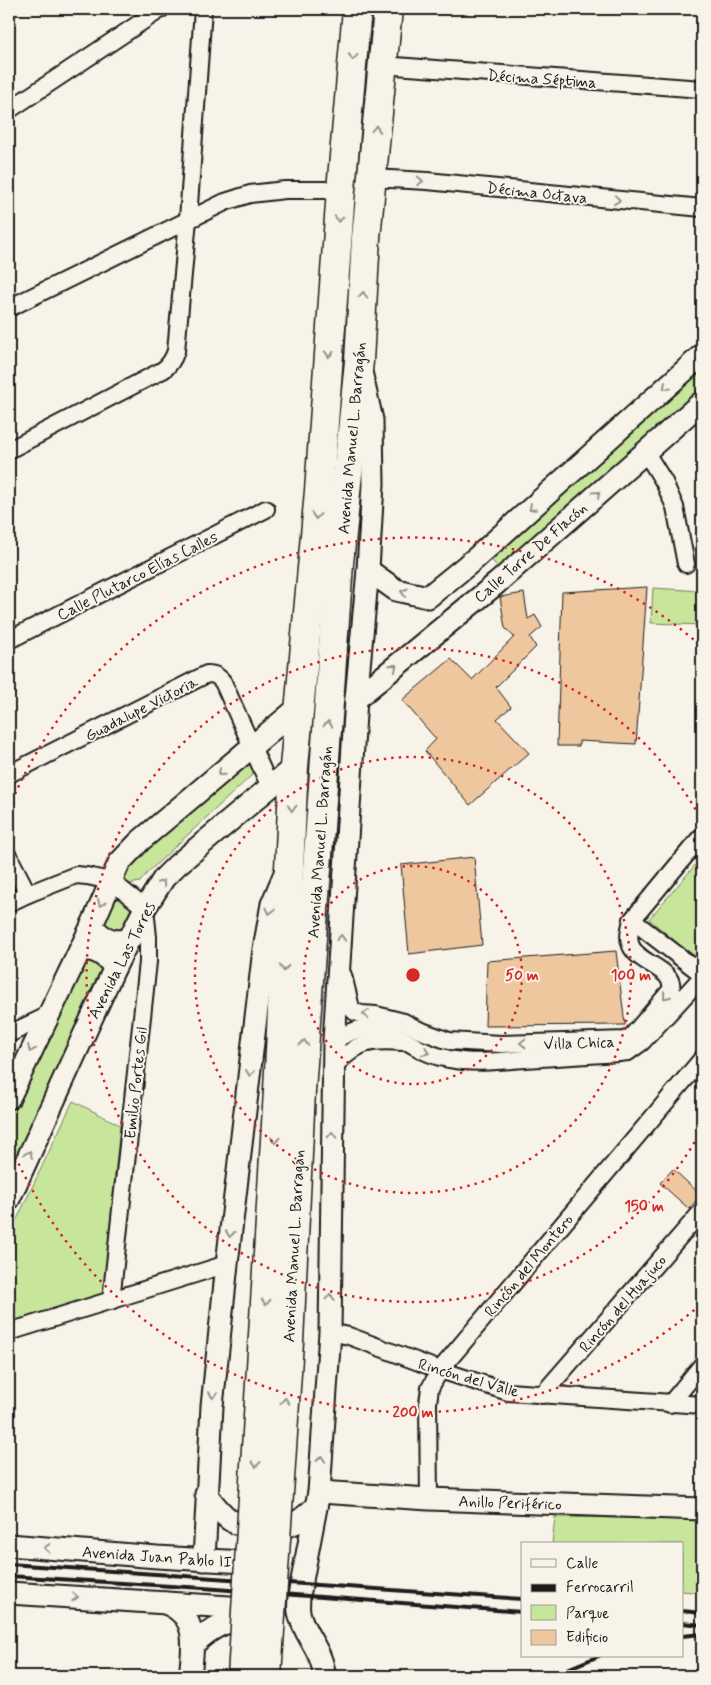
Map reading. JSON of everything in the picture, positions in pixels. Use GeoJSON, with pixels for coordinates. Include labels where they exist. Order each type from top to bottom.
{"type":"FeatureCollection","features":[{"type":"Feature","properties":{"kind":"highway","name":"Avenida Manuel L. Barragán"},"geometry":{"type":"LineString","coordinates":[[267,1676],[289,1342],[289,866],[294,767],[319,491],[357,9]]}},
{"type":"Feature","properties":{"kind":"highway","name":"Avenida Manuel L. Barragán"},"geometry":{"type":"LineString","coordinates":[[242,1676],[289,1091],[359,361],[366,244],[388,9]]}},
{"type":"Feature","properties":{"kind":"street"},"geometry":{"type":"LineString","coordinates":[[9,110],[161,9]]}},
{"type":"Feature","properties":{"kind":"street"},"geometry":{"type":"LineString","coordinates":[[9,450],[163,370],[169,366],[176,351],[188,219],[203,9]]}},
{"type":"Feature","properties":{"kind":"street","name":"Décima Séptima"},"geometry":{"type":"LineString","coordinates":[[382,65],[702,89]]}},
{"type":"Feature","properties":{"kind":"street","name":"Décima Octava"},"geometry":{"type":"LineString","coordinates":[[372,178],[427,181],[702,208]]}},
{"type":"Feature","properties":{"kind":"street"},"geometry":{"type":"LineString","coordinates":[[9,308],[225,202],[250,194],[286,190],[342,190]]}},
{"type":"Feature","properties":{"kind":"street","name":"Calle Torre De Flacón"},"geometry":{"type":"LineString","coordinates":[[428,597],[476,558],[702,355]]}},
{"type":"Feature","properties":{"kind":"street"},"geometry":{"type":"LineString","coordinates":[[324,1676],[320,1657],[302,1620],[299,1596],[317,1499],[330,1332],[334,1041],[356,698],[368,570],[373,484],[372,420],[359,361]]}},
{"type":"Feature","properties":{"kind":"street","name":"Calle Torre De Flacón"},"geometry":{"type":"LineString","coordinates":[[356,698],[497,583],[702,402]]}},
{"type":"Feature","properties":{"kind":"street"},"geometry":{"type":"LineString","coordinates":[[645,451],[664,482],[675,507],[686,564]]}},
{"type":"Feature","properties":{"kind":"street","name":"Calle Plutarco Elías Calles"},"geometry":{"type":"LineString","coordinates":[[9,640],[266,509]]}},
{"type":"Feature","properties":{"kind":"street"},"geometry":{"type":"LineString","coordinates":[[476,558],[493,568],[497,583]]}},
{"type":"Feature","properties":{"kind":"street"},"geometry":{"type":"LineString","coordinates":[[368,570],[396,590],[428,597],[433,611],[445,624]]}},
{"type":"Feature","properties":{"kind":"street","name":"Guadalupe Victoria"},"geometry":{"type":"LineString","coordinates":[[9,774],[207,674],[216,675],[223,682],[270,787]]}},
{"type":"Feature","properties":{"kind":"street"},"geometry":{"type":"LineString","coordinates":[[9,1098],[92,925],[119,864],[140,841],[299,707]]}},
{"type":"Feature","properties":{"kind":"street","name":"Avenida Las Torres"},"geometry":{"type":"LineString","coordinates":[[9,1199],[115,967],[145,908],[164,878],[177,864],[294,767]]}},
{"type":"Feature","properties":{"kind":"street"},"geometry":{"type":"LineString","coordinates":[[702,838],[700,838],[632,920],[702,975]]}},
{"type":"Feature","properties":{"kind":"street"},"geometry":{"type":"LineString","coordinates":[[9,857],[28,894]]}},
{"type":"Feature","properties":{"kind":"street"},"geometry":{"type":"LineString","coordinates":[[204,1560],[212,1406],[268,924],[272,904],[289,866]]}},
{"type":"Feature","properties":{"kind":"street"},"geometry":{"type":"LineString","coordinates":[[9,903],[76,875],[111,881],[145,908]]}},
{"type":"Feature","properties":{"kind":"street","name":"Emilio Portes Gil"},"geometry":{"type":"LineString","coordinates":[[111,1301],[148,962],[145,908]]}},
{"type":"Feature","properties":{"kind":"street","name":"Villa Chica"},"geometry":{"type":"LineString","coordinates":[[334,1041],[353,1031],[372,1026],[385,1030],[437,1056],[450,1060],[483,1062],[619,1053],[629,1045],[631,1037],[671,990],[672,985],[666,974],[632,949],[628,934],[632,920]]}},
{"type":"Feature","properties":{"kind":"street"},"geometry":{"type":"LineString","coordinates":[[92,925],[98,933],[114,941],[130,939]]}},
{"type":"Feature","properties":{"kind":"street"},"geometry":{"type":"LineString","coordinates":[[80,950],[90,948],[97,951],[103,954],[115,967]]}},
{"type":"Feature","properties":{"kind":"street","name":"Villa Chica"},"geometry":{"type":"LineString","coordinates":[[339,962],[351,1008],[355,1012],[376,1014],[404,1022],[419,1030],[449,1041],[467,1043],[629,1045],[642,1042],[702,975]]}},
{"type":"Feature","properties":{"kind":"street"},"geometry":{"type":"LineString","coordinates":[[9,1034],[47,1016]]}},
{"type":"Feature","properties":{"kind":"street"},"geometry":{"type":"LineString","coordinates":[[334,1066],[349,1051],[373,1040],[406,1042]]}},
{"type":"Feature","properties":{"kind":"street"},"geometry":{"type":"LineString","coordinates":[[467,1043],[471,1061]]}},
{"type":"Feature","properties":{"kind":"street","name":"Rincón del Montero"},"geometry":{"type":"LineString","coordinates":[[429,1499],[428,1403],[430,1388],[440,1370],[702,1059]]}},
{"type":"Feature","properties":{"kind":"street","name":"Rincón del Huajuco"},"geometry":{"type":"LineString","coordinates":[[542,1395],[702,1211]]}},
{"type":"Feature","properties":{"kind":"street"},"geometry":{"type":"LineString","coordinates":[[9,1332],[227,1264]]}},
{"type":"Feature","properties":{"kind":"street","name":"Rincón del Valle"},"geometry":{"type":"LineString","coordinates":[[330,1332],[349,1336],[440,1370],[508,1392],[702,1405]]}},
{"type":"Feature","properties":{"kind":"street"},"geometry":{"type":"LineString","coordinates":[[670,1404],[702,1365]]}},
{"type":"Feature","properties":{"kind":"street"},"geometry":{"type":"LineString","coordinates":[[206,1494],[216,1508],[230,1520],[242,1525],[257,1527],[283,1527],[293,1524],[306,1516],[317,1499]]}},
{"type":"Feature","properties":{"kind":"street","name":"Anillo Periférico"},"geometry":{"type":"LineString","coordinates":[[317,1499],[429,1499],[702,1509]]}},
{"type":"Feature","properties":{"kind":"street","name":"Avenida Juan Pablo II"},"geometry":{"type":"LineString","coordinates":[[9,1545],[204,1560],[305,1565]]}},
{"type":"Feature","properties":{"kind":"street"},"geometry":{"type":"LineString","coordinates":[[9,1593],[166,1603],[302,1620]]}},
{"type":"Feature","properties":{"kind":"street"},"geometry":{"type":"LineString","coordinates":[[166,1603],[180,1612],[185,1617],[189,1626],[193,1646],[190,1676]]}},
{"type":"Feature","properties":{"kind":"street"},"geometry":{"type":"LineString","coordinates":[[193,1646],[205,1633],[222,1624],[249,1618],[284,1616],[302,1620]]}},
{"type":"Feature","properties":{"kind":"green space"},"geometry":{"type":"Polygon","coordinates":[[[702,368],[702,396],[501,571],[488,556],[702,368]]]}},
{"type":"Feature","properties":{"kind":"green space"},"geometry":{"type":"Polygon","coordinates":[[[653,588],[702,591],[702,625],[651,623],[653,588]]]}},
{"type":"Feature","properties":{"kind":"green space"},"geometry":{"type":"Polygon","coordinates":[[[248,760],[253,768],[253,774],[148,872],[140,882],[129,884],[124,880],[122,877],[135,852],[248,760]]]}},
{"type":"Feature","properties":{"kind":"green space"},"geometry":{"type":"Polygon","coordinates":[[[702,857],[702,962],[701,963],[649,919],[702,857]]]}},
{"type":"Feature","properties":{"kind":"green space"},"geometry":{"type":"Polygon","coordinates":[[[122,898],[131,908],[119,935],[102,926],[114,899],[122,898]]]}},
{"type":"Feature","properties":{"kind":"green space"},"geometry":{"type":"Polygon","coordinates":[[[85,956],[104,968],[9,1174],[9,1116],[81,959],[85,956]]]}},
{"type":"Feature","properties":{"kind":"green space"},"geometry":{"type":"Polygon","coordinates":[[[73,1101],[120,1125],[103,1296],[9,1323],[9,1236],[73,1101]]]}},
{"type":"Feature","properties":{"kind":"green space"},"geometry":{"type":"Polygon","coordinates":[[[555,1517],[702,1519],[702,1593],[684,1591],[684,1542],[552,1542],[555,1517]]]}},
{"type":"Feature","properties":{"kind":"building"},"geometry":{"type":"Polygon","coordinates":[[[647,587],[636,744],[579,741],[579,746],[557,746],[562,592],[647,587]]]}},
{"type":"Feature","properties":{"kind":"building"},"geometry":{"type":"Polygon","coordinates":[[[524,593],[528,619],[535,615],[542,627],[530,637],[536,647],[496,687],[511,707],[497,719],[529,753],[470,805],[425,751],[436,739],[402,700],[451,659],[472,680],[514,637],[505,628],[500,597],[524,593]]]}},
{"type":"Feature","properties":{"kind":"building"},"geometry":{"type":"Polygon","coordinates":[[[474,857],[482,945],[409,954],[401,865],[474,857]]]}},
{"type":"Feature","properties":{"kind":"building"},"geometry":{"type":"Polygon","coordinates":[[[616,951],[625,1025],[485,1026],[487,961],[616,951]]]}},
{"type":"Feature","properties":{"kind":"building"},"geometry":{"type":"Polygon","coordinates":[[[673,1169],[701,1195],[689,1209],[660,1183],[673,1169]]]}},
{"type":"Feature","properties":{"kind":"railway"},"geometry":{"type":"LineString","coordinates":[[9,1564],[521,1599]]}},
{"type":"Feature","properties":{"kind":"railway"},"geometry":{"type":"LineString","coordinates":[[9,1576],[203,1588],[521,1612]]}},
{"type":"Feature","properties":{"kind":"railway"},"geometry":{"type":"LineString","coordinates":[[684,1611],[702,1613]]}},
{"type":"Feature","properties":{"kind":"railway"},"geometry":{"type":"LineString","coordinates":[[684,1623],[702,1625]]}},
{"type":"Feature","properties":{"kind":"railway"},"geometry":{"type":"LineString","coordinates":[[684,1636],[702,1634]]}},
{"type":"Feature","properties":{"kind":"railway"},"geometry":{"type":"LineString","coordinates":[[550,1676],[594,1658]]}}]}
